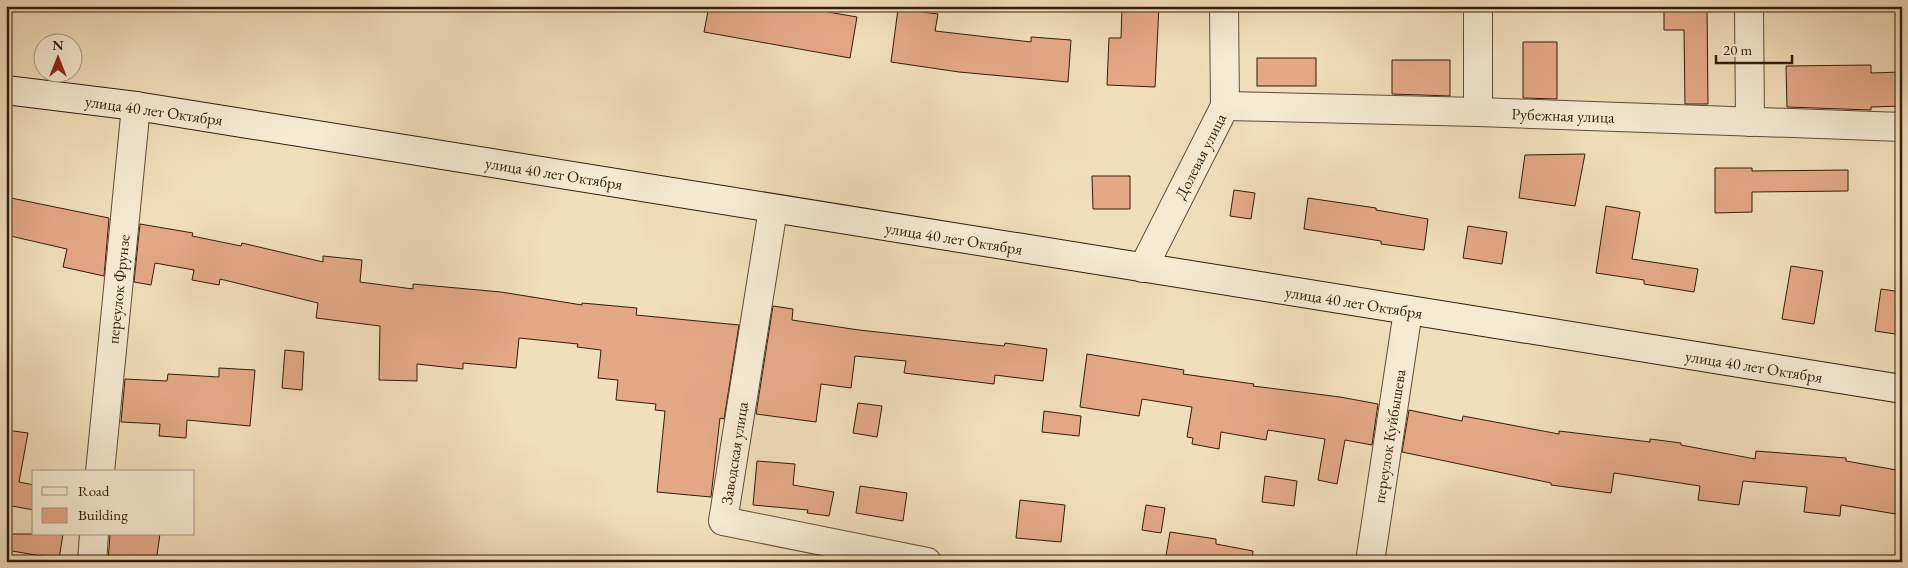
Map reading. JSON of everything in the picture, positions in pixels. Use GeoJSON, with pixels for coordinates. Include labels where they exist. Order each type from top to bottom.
{"type":"FeatureCollection","features":[{"type":"Feature","properties":{"kind":"street","name":"Долевая улица"},"geometry":{"type":"LineString","coordinates":[[1143,268],[1225,106],[1224,6]]}},
{"type":"Feature","properties":{"kind":"street"},"geometry":{"type":"LineString","coordinates":[[1478,6],[1478,112]]}},
{"type":"Feature","properties":{"kind":"street"},"geometry":{"type":"LineString","coordinates":[[1748,6],[1750,122]]}},
{"type":"Feature","properties":{"kind":"street","name":"улица 40 лет Октября"},"geometry":{"type":"LineString","coordinates":[[6,90],[136,106],[1902,389]]}},
{"type":"Feature","properties":{"kind":"street","name":"переулок Фрунзе"},"geometry":{"type":"LineString","coordinates":[[100,470],[136,106]]}},
{"type":"Feature","properties":{"kind":"street","name":"Рубежная улица"},"geometry":{"type":"LineString","coordinates":[[1225,106],[1478,112],[1902,127]]}},
{"type":"Feature","properties":{"kind":"street","name":"Заводская улица"},"geometry":{"type":"LineString","coordinates":[[773,209],[723,521],[927,562]]}},
{"type":"Feature","properties":{"kind":"street","name":"переулок Куйбышева"},"geometry":{"type":"LineString","coordinates":[[1370,562],[1408,311]]}},
{"type":"Feature","properties":{"kind":"street"},"geometry":{"type":"LineString","coordinates":[[92,562],[94,536]]}},
{"type":"Feature","properties":{"kind":"building"},"geometry":{"type":"Polygon","coordinates":[[[709,6],[793,6],[857,17],[850,58],[704,32],[709,6]]]}},
{"type":"Feature","properties":{"kind":"building"},"geometry":{"type":"Polygon","coordinates":[[[1122,6],[1159,6],[1155,87],[1107,85],[1109,38],[1121,38],[1122,6]]]}},
{"type":"Feature","properties":{"kind":"building"},"geometry":{"type":"Polygon","coordinates":[[[1664,6],[1707,6],[1708,104],[1685,104],[1684,30],[1664,30],[1664,6]]]}},
{"type":"Feature","properties":{"kind":"building"},"geometry":{"type":"Polygon","coordinates":[[[898,9],[938,14],[935,31],[1031,42],[1031,37],[1071,40],[1068,82],[959,72],[891,62],[898,9]]]}},
{"type":"Feature","properties":{"kind":"building"},"geometry":{"type":"Polygon","coordinates":[[[1523,42],[1557,42],[1557,99],[1523,98],[1523,42]]]}},
{"type":"Feature","properties":{"kind":"building"},"geometry":{"type":"Polygon","coordinates":[[[1257,58],[1316,58],[1316,86],[1257,86],[1257,58]]]}},
{"type":"Feature","properties":{"kind":"building"},"geometry":{"type":"Polygon","coordinates":[[[1392,60],[1450,60],[1450,96],[1392,94],[1392,60]]]}},
{"type":"Feature","properties":{"kind":"building"},"geometry":{"type":"Polygon","coordinates":[[[1871,65],[1871,73],[1902,72],[1902,106],[1871,107],[1871,110],[1787,107],[1786,66],[1871,65]]]}},
{"type":"Feature","properties":{"kind":"building"},"geometry":{"type":"Polygon","coordinates":[[[1585,154],[1575,206],[1519,198],[1525,155],[1585,154]]]}},
{"type":"Feature","properties":{"kind":"building"},"geometry":{"type":"Polygon","coordinates":[[[1715,168],[1752,168],[1752,171],[1848,170],[1848,191],[1752,192],[1752,212],[1715,213],[1715,168]]]}},
{"type":"Feature","properties":{"kind":"building"},"geometry":{"type":"Polygon","coordinates":[[[1092,176],[1130,176],[1130,209],[1093,209],[1092,176]]]}},
{"type":"Feature","properties":{"kind":"building"},"geometry":{"type":"Polygon","coordinates":[[[1234,190],[1255,193],[1251,219],[1230,216],[1234,190]]]}},
{"type":"Feature","properties":{"kind":"building"},"geometry":{"type":"Polygon","coordinates":[[[6,197],[109,218],[104,276],[63,267],[67,249],[6,235],[6,197]]]}},
{"type":"Feature","properties":{"kind":"building"},"geometry":{"type":"Polygon","coordinates":[[[1308,198],[1376,208],[1376,210],[1428,219],[1424,250],[1381,244],[1381,241],[1304,229],[1308,198]]]}},
{"type":"Feature","properties":{"kind":"building"},"geometry":{"type":"Polygon","coordinates":[[[1606,206],[1640,212],[1632,259],[1698,269],[1694,292],[1644,284],[1644,280],[1596,273],[1606,206]]]}},
{"type":"Feature","properties":{"kind":"building"},"geometry":{"type":"Polygon","coordinates":[[[140,224],[193,233],[192,236],[241,246],[242,243],[323,262],[323,256],[362,260],[360,282],[413,289],[413,284],[501,292],[582,305],[582,303],[637,308],[636,315],[739,325],[724,419],[720,418],[711,497],[657,492],[665,411],[655,410],[656,404],[616,400],[618,380],[598,378],[601,350],[577,347],[578,344],[519,338],[516,368],[463,363],[463,369],[417,364],[417,381],[379,380],[380,326],[316,318],[318,303],[220,279],[219,285],[192,280],[194,270],[155,263],[151,285],[134,282],[140,224]]]}},
{"type":"Feature","properties":{"kind":"building"},"geometry":{"type":"Polygon","coordinates":[[[1468,226],[1507,232],[1502,264],[1463,258],[1468,226]]]}},
{"type":"Feature","properties":{"kind":"building"},"geometry":{"type":"Polygon","coordinates":[[[1791,266],[1823,271],[1814,324],[1782,319],[1791,266]]]}},
{"type":"Feature","properties":{"kind":"building"},"geometry":{"type":"Polygon","coordinates":[[[1881,289],[1902,292],[1902,335],[1875,331],[1881,289]]]}},
{"type":"Feature","properties":{"kind":"building"},"geometry":{"type":"Polygon","coordinates":[[[773,306],[793,309],[792,320],[859,330],[1004,346],[1005,343],[1047,349],[1043,381],[995,375],[994,384],[904,373],[906,361],[855,356],[851,388],[821,384],[816,422],[756,414],[773,306]]]}},
{"type":"Feature","properties":{"kind":"building"},"geometry":{"type":"Polygon","coordinates":[[[285,350],[304,352],[302,390],[282,388],[285,350]]]}},
{"type":"Feature","properties":{"kind":"building"},"geometry":{"type":"Polygon","coordinates":[[[1087,354],[1184,370],[1183,374],[1378,404],[1372,445],[1345,440],[1337,484],[1318,480],[1325,439],[1268,430],[1266,440],[1221,432],[1219,449],[1192,444],[1193,438],[1187,437],[1192,407],[1142,399],[1139,416],[1080,407],[1087,354]]]}},
{"type":"Feature","properties":{"kind":"building"},"geometry":{"type":"Polygon","coordinates":[[[219,368],[255,370],[250,426],[187,420],[186,438],[159,436],[160,424],[121,422],[125,379],[167,381],[168,374],[219,377],[219,368]]]}},
{"type":"Feature","properties":{"kind":"building"},"geometry":{"type":"Polygon","coordinates":[[[858,403],[882,406],[877,437],[853,433],[858,403]]]}},
{"type":"Feature","properties":{"kind":"building"},"geometry":{"type":"Polygon","coordinates":[[[1409,410],[1462,421],[1463,416],[1559,434],[1559,431],[1650,442],[1650,439],[1681,443],[1681,445],[1755,459],[1756,451],[1846,458],[1846,461],[1902,471],[1902,515],[1841,505],[1840,516],[1804,512],[1807,487],[1743,481],[1739,505],[1698,500],[1700,486],[1614,473],[1611,493],[1551,485],[1551,483],[1402,452],[1409,410]]]}},
{"type":"Feature","properties":{"kind":"building"},"geometry":{"type":"Polygon","coordinates":[[[1044,411],[1081,416],[1079,436],[1042,432],[1044,411]]]}},
{"type":"Feature","properties":{"kind":"building"},"geometry":{"type":"Polygon","coordinates":[[[6,430],[28,433],[19,482],[32,485],[32,510],[6,505],[6,430]]]}},
{"type":"Feature","properties":{"kind":"building"},"geometry":{"type":"Polygon","coordinates":[[[757,461],[795,464],[793,485],[834,492],[829,516],[807,513],[808,510],[753,505],[757,461]]]}},
{"type":"Feature","properties":{"kind":"building"},"geometry":{"type":"Polygon","coordinates":[[[1265,476],[1297,481],[1294,506],[1262,502],[1265,476]]]}},
{"type":"Feature","properties":{"kind":"building"},"geometry":{"type":"Polygon","coordinates":[[[860,486],[907,493],[903,521],[856,513],[860,486]]]}},
{"type":"Feature","properties":{"kind":"building"},"geometry":{"type":"Polygon","coordinates":[[[1020,500],[1065,505],[1061,542],[1016,538],[1020,500]]]}},
{"type":"Feature","properties":{"kind":"building"},"geometry":{"type":"Polygon","coordinates":[[[1146,505],[1165,508],[1161,533],[1142,530],[1146,505]]]}},
{"type":"Feature","properties":{"kind":"building"},"geometry":{"type":"Polygon","coordinates":[[[1170,532],[1216,539],[1216,544],[1253,551],[1252,562],[1165,562],[1170,532]]]}},
{"type":"Feature","properties":{"kind":"building"},"geometry":{"type":"Polygon","coordinates":[[[6,534],[63,536],[59,559],[6,550],[6,534]]]}},
{"type":"Feature","properties":{"kind":"building"},"geometry":{"type":"Polygon","coordinates":[[[110,536],[160,536],[156,562],[108,562],[110,536]]]}}]}
